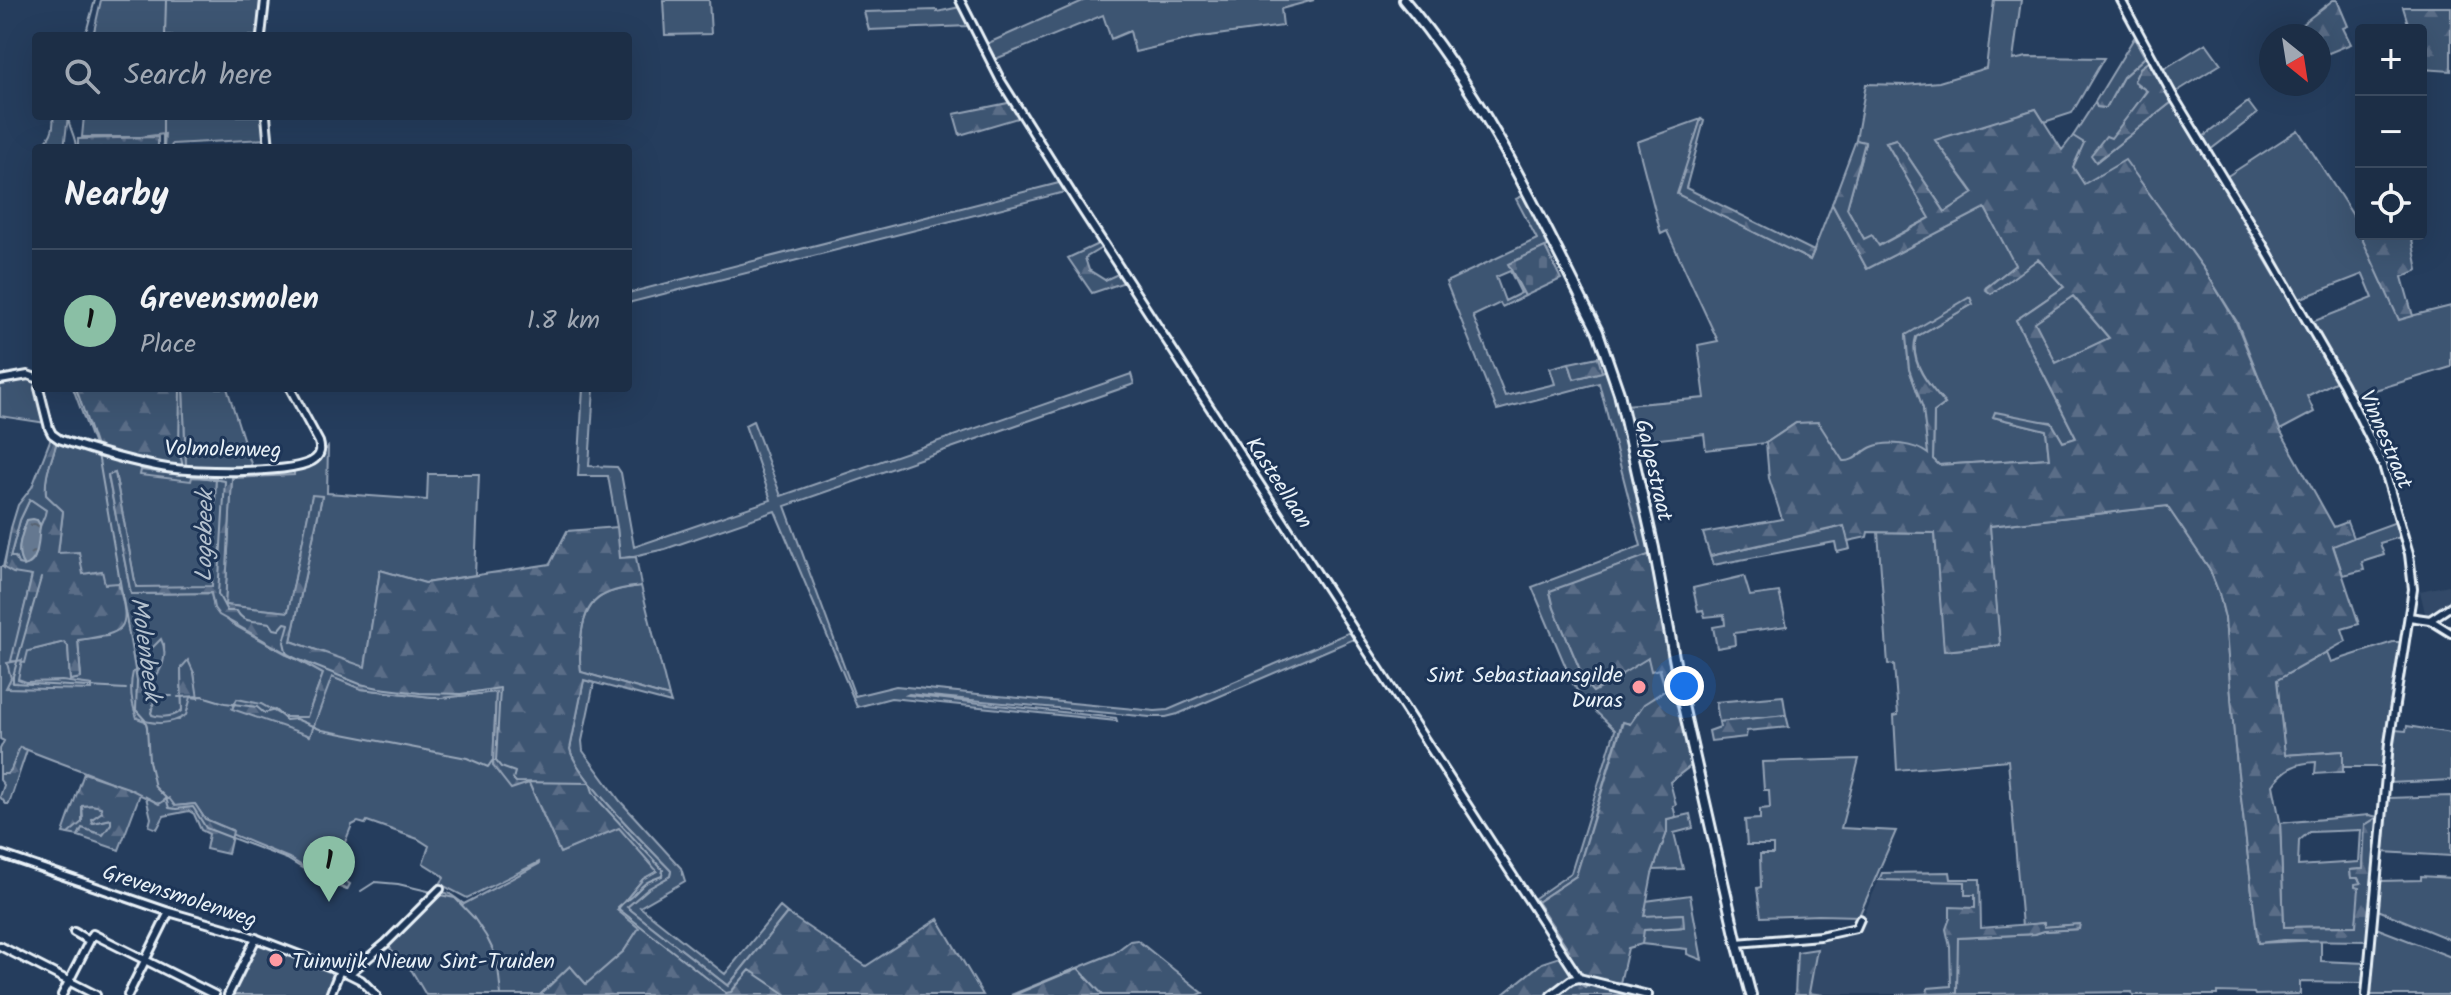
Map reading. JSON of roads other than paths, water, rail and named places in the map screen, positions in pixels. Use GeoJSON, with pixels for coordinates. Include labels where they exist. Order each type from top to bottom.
{"type":"FeatureCollection","features":[{"type":"Feature","properties":{"kind":"street"},"geometry":{"type":"LineString","coordinates":[[261,32],[265,0]]}},
{"type":"Feature","properties":{"kind":"street","name":"Kasteellaan"},"geometry":{"type":"LineString","coordinates":[[960,0],[1001,81],[1077,202],[1579,978]]}},
{"type":"Feature","properties":{"kind":"street","name":"Galgestraat"},"geometry":{"type":"LineString","coordinates":[[1404,0],[1450,59],[1492,126],[1607,354],[1619,393],[1649,526],[1679,686],[1751,995]]}},
{"type":"Feature","properties":{"kind":"street","name":"Vinnestraat"},"geometry":{"type":"LineString","coordinates":[[2121,0],[2172,94],[2343,384],[2391,486],[2411,564],[2413,589],[2389,743],[2366,995]]}},
{"type":"Feature","properties":{"kind":"street"},"geometry":{"type":"LineString","coordinates":[[266,120],[269,144]]}},
{"type":"Feature","properties":{"kind":"street"},"geometry":{"type":"LineString","coordinates":[[0,380],[32,376]]}},
{"type":"Feature","properties":{"kind":"street","name":"Volmolenweg"},"geometry":{"type":"LineString","coordinates":[[40,392],[52,434],[59,439],[98,452],[180,469],[284,469],[307,464],[317,457],[320,447],[292,392]]}},
{"type":"Feature","properties":{"kind":"street"},"geometry":{"type":"LineString","coordinates":[[2430,620],[2451,606]]}},
{"type":"Feature","properties":{"kind":"street"},"geometry":{"type":"LineString","coordinates":[[2409,617],[2430,620],[2451,633]]}},
{"type":"Feature","properties":{"kind":"street","name":"Grevensmolenweg"},"geometry":{"type":"LineString","coordinates":[[0,854],[169,912],[256,938],[349,974],[361,980],[376,995]]}},
{"type":"Feature","properties":{"kind":"street"},"geometry":{"type":"LineString","coordinates":[[349,974],[386,943],[440,889]]}},
{"type":"Feature","properties":{"kind":"street"},"geometry":{"type":"LineString","coordinates":[[129,994],[169,912]]}},
{"type":"Feature","properties":{"kind":"street"},"geometry":{"type":"LineString","coordinates":[[1737,943],[1820,936],[1856,928],[1860,919]]}},
{"type":"Feature","properties":{"kind":"street"},"geometry":{"type":"LineString","coordinates":[[74,932],[88,940]]}},
{"type":"Feature","properties":{"kind":"street"},"geometry":{"type":"LineString","coordinates":[[62,995],[88,940],[95,934],[215,995]]}},
{"type":"Feature","properties":{"kind":"street"},"geometry":{"type":"LineString","coordinates":[[228,995],[256,938]]}},
{"type":"Feature","properties":{"kind":"street"},"geometry":{"type":"LineString","coordinates":[[0,946],[96,995]]}},
{"type":"Feature","properties":{"kind":"street"},"geometry":{"type":"LineString","coordinates":[[330,995],[340,970]]}},
{"type":"Feature","properties":{"kind":"street"},"geometry":{"type":"LineString","coordinates":[[1551,995],[1571,980],[1579,978],[1648,995]]}},
{"type":"Feature","properties":{"kind":"water"},"geometry":{"type":"Polygon","coordinates":[[[33,519],[40,525],[37,549],[33,560],[24,566],[20,543],[27,520],[33,519]]]}},
{"type":"Feature","properties":{"kind":"waterway","name":"Molenbeek"},"geometry":{"type":"LineString","coordinates":[[86,32],[95,0]]}},
{"type":"Feature","properties":{"kind":"waterway","name":"Logebeek"},"geometry":{"type":"LineString","coordinates":[[165,32],[166,0]]}},
{"type":"Feature","properties":{"kind":"waterway","name":"Molenbeek"},"geometry":{"type":"LineString","coordinates":[[68,120],[76,144]]}},
{"type":"Feature","properties":{"kind":"waterway","name":"Logebeek"},"geometry":{"type":"LineString","coordinates":[[163,120],[163,144]]}},
{"type":"Feature","properties":{"kind":"waterway","name":"Molenbeek"},"geometry":{"type":"LineString","coordinates":[[77,392],[96,447]]}},
{"type":"Feature","properties":{"kind":"waterway","name":"Logebeek"},"geometry":{"type":"LineString","coordinates":[[180,392],[179,451],[183,466]]}},
{"type":"Feature","properties":{"kind":"waterway"},"geometry":{"type":"LineString","coordinates":[[51,424],[57,434],[85,444]]}},
{"type":"Feature","properties":{"kind":"waterway","name":"Molenbeek"},"geometry":{"type":"LineString","coordinates":[[98,454],[137,681],[136,710],[147,727],[149,761],[155,787],[166,798],[169,808],[193,807],[206,828],[287,859],[330,885],[347,890]]}},
{"type":"Feature","properties":{"kind":"waterway","name":"Logebeek"},"geometry":{"type":"LineString","coordinates":[[186,472],[188,475],[225,481],[218,594],[227,611],[237,611],[246,620],[270,623],[274,629],[279,630],[285,623],[289,624],[284,642],[287,655],[360,684],[420,693],[461,694],[500,688],[496,761],[501,767],[515,772],[513,779],[516,782],[590,783],[600,802],[663,870],[662,876],[644,884],[618,907],[620,910],[726,993],[731,992],[750,970],[787,995]]}},
{"type":"Feature","properties":{"kind":"waterway"},"geometry":{"type":"LineString","coordinates":[[41,578],[13,683],[126,689]]}},
{"type":"Feature","properties":{"kind":"waterway","name":"Logebeek"},"geometry":{"type":"LineString","coordinates":[[148,692],[160,694]]}},
{"type":"Feature","properties":{"kind":"waterway","name":"Logebeek"},"geometry":{"type":"LineString","coordinates":[[167,696],[172,696]]}},
{"type":"Feature","properties":{"kind":"waterway","name":"Logebeek"},"geometry":{"type":"LineString","coordinates":[[178,697],[202,696],[257,707],[264,713],[275,710],[286,720],[296,719],[322,730],[467,758],[488,767],[495,761]]}},
{"type":"Feature","properties":{"kind":"waterway","name":"Molenbeek"},"geometry":{"type":"LineString","coordinates":[[361,891],[375,882],[432,892]]}},
{"type":"Feature","properties":{"kind":"waterway","name":"Molenbeek"},"geometry":{"type":"LineString","coordinates":[[440,895],[455,898],[486,936],[497,958],[501,995]]}},
{"type":"Feature","properties":{"kind":"waterway"},"geometry":{"type":"LineString","coordinates":[[1014,995],[1078,968],[1103,995]]}},
{"type":"Feature","properties":{"kind":"place","name":"Sint Sebastiaansgilde Duras"},"geometry":{"type":"Point","coordinates":[1639,687]}},
{"type":"Feature","properties":{"kind":"place","name":"Grevensmolen"},"geometry":{"type":"Point","coordinates":[329,902]}},
{"type":"Feature","properties":{"kind":"place","name":"Tuinwijk Nieuw Sint-Truiden"},"geometry":{"type":"Point","coordinates":[276,960]}}]}
